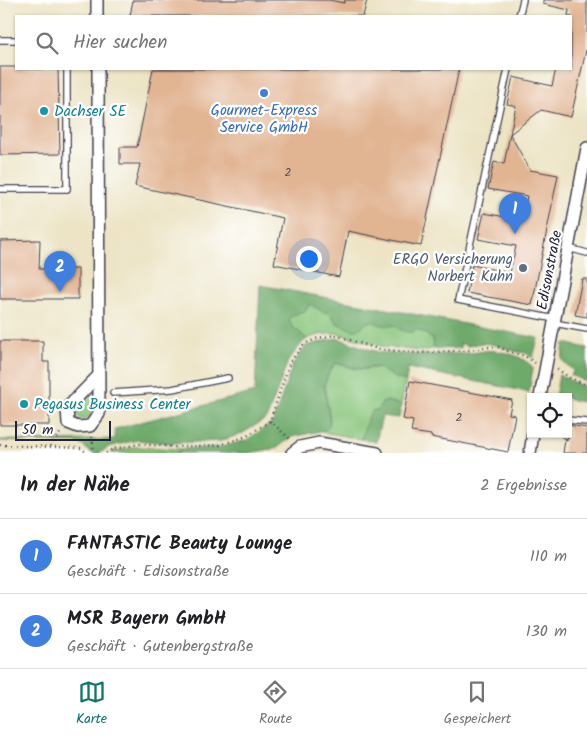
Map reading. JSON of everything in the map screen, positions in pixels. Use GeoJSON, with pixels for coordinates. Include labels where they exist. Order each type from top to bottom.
{"type":"FeatureCollection","features":[{"type":"Feature","properties":{"kind":"street"},"geometry":{"type":"LineString","coordinates":[[97,0],[97,15]]}},
{"type":"Feature","properties":{"kind":"street"},"geometry":{"type":"LineString","coordinates":[[98,70],[100,268],[99,414],[90,426],[78,426],[68,422],[67,408],[99,375]]}},
{"type":"Feature","properties":{"kind":"street","name":"Edisonstraße"},"geometry":{"type":"LineString","coordinates":[[541,393],[587,149]]}},
{"type":"Feature","properties":{"kind":"street"},"geometry":{"type":"LineString","coordinates":[[530,453],[532,438]]}},
{"type":"Feature","properties":{"kind":"street"},"geometry":{"type":"LineString","coordinates":[[296,450],[319,443],[377,453]]}},
{"type":"Feature","properties":{"kind":"lane"},"geometry":{"type":"LineString","coordinates":[[519,15],[523,0]]}},
{"type":"Feature","properties":{"kind":"lane"},"geometry":{"type":"LineString","coordinates":[[0,40],[15,40]]}},
{"type":"Feature","properties":{"kind":"lane"},"geometry":{"type":"LineString","coordinates":[[0,190],[67,189],[67,70]]}},
{"type":"Feature","properties":{"kind":"lane"},"geometry":{"type":"LineString","coordinates":[[508,70],[458,300],[587,329]]}},
{"type":"Feature","properties":{"kind":"lane"},"geometry":{"type":"LineString","coordinates":[[568,248],[587,253]]}},
{"type":"Feature","properties":{"kind":"lane"},"geometry":{"type":"LineString","coordinates":[[113,393],[172,389],[228,378]]}},
{"type":"Feature","properties":{"kind":"lane"},"geometry":{"type":"LineString","coordinates":[[572,420],[587,422]]}},
{"type":"Feature","properties":{"kind":"path"},"geometry":{"type":"LineString","coordinates":[[545,241],[556,243]]}},
{"type":"Feature","properties":{"kind":"path"},"geometry":{"type":"LineString","coordinates":[[106,453],[113,449],[140,444],[176,447],[220,445],[247,436],[270,421],[290,362],[304,344],[318,338],[335,335],[378,349],[418,353],[498,347],[525,356],[535,363],[558,370],[570,378],[587,385]]}},
{"type":"Feature","properties":{"kind":"path"},"geometry":{"type":"LineString","coordinates":[[270,421],[296,450]]}},
{"type":"Feature","properties":{"kind":"path"},"geometry":{"type":"LineString","coordinates":[[50,446],[68,422]]}},
{"type":"Feature","properties":{"kind":"path"},"geometry":{"type":"LineString","coordinates":[[90,426],[94,453]]}},
{"type":"Feature","properties":{"kind":"path"},"geometry":{"type":"LineString","coordinates":[[0,445],[81,448],[87,453]]}},
{"type":"Feature","properties":{"kind":"green space"},"geometry":{"type":"Polygon","coordinates":[[[260,285],[538,338],[533,358],[526,353],[481,343],[468,346],[460,343],[461,348],[434,349],[433,338],[416,329],[413,332],[405,331],[395,325],[378,324],[373,321],[368,322],[357,330],[353,330],[337,323],[329,312],[323,312],[310,304],[304,312],[290,317],[289,321],[292,326],[307,339],[288,361],[267,418],[243,433],[221,441],[170,443],[137,440],[108,447],[100,453],[92,453],[79,443],[0,441],[115,439],[115,429],[255,392],[260,285]]]}},
{"type":"Feature","properties":{"kind":"green space"},"geometry":{"type":"Polygon","coordinates":[[[298,295],[433,333],[437,348],[421,351],[385,347],[336,333],[318,335],[307,339],[288,328],[286,313],[298,295]]]}},
{"type":"Feature","properties":{"kind":"green space"},"geometry":{"type":"Polygon","coordinates":[[[337,338],[384,353],[472,353],[489,350],[511,354],[526,361],[533,368],[529,392],[408,368],[406,381],[395,378],[378,367],[361,369],[335,363],[324,385],[330,420],[329,426],[325,430],[292,437],[277,448],[248,453],[176,453],[182,449],[222,447],[247,440],[273,422],[293,364],[306,346],[337,338]]]}},
{"type":"Feature","properties":{"kind":"green space"},"geometry":{"type":"Polygon","coordinates":[[[564,343],[587,348],[587,382],[570,375],[573,371],[562,360],[564,343]]]}},
{"type":"Feature","properties":{"kind":"green space"},"geometry":{"type":"Polygon","coordinates":[[[335,363],[358,369],[378,367],[395,378],[406,381],[401,405],[387,401],[382,403],[367,422],[361,439],[318,431],[325,430],[330,420],[324,385],[335,363]]]}},
{"type":"Feature","properties":{"kind":"green space"},"geometry":{"type":"Polygon","coordinates":[[[559,375],[587,387],[587,403],[572,400],[572,393],[556,393],[559,375]]]}},
{"type":"Feature","properties":{"kind":"green space"},"geometry":{"type":"Polygon","coordinates":[[[88,396],[93,399],[92,412],[87,419],[83,420],[76,414],[76,411],[88,396]]]}},
{"type":"Feature","properties":{"kind":"green space"},"geometry":{"type":"Polygon","coordinates":[[[387,401],[401,405],[399,418],[382,416],[376,442],[361,439],[367,420],[373,410],[377,411],[382,403],[387,401]]]}},
{"type":"Feature","properties":{"kind":"green space"},"geometry":{"type":"Polygon","coordinates":[[[137,447],[182,449],[176,453],[111,453],[137,447]]]}},
{"type":"Feature","properties":{"kind":"building"},"geometry":{"type":"Polygon","coordinates":[[[133,0],[329,0],[344,3],[345,0],[367,0],[363,15],[130,15],[133,0]]]}},
{"type":"Feature","properties":{"kind":"building"},"geometry":{"type":"Polygon","coordinates":[[[543,0],[587,0],[587,46],[571,117],[541,110],[510,134],[516,106],[507,104],[513,77],[552,86],[556,70],[572,70],[572,15],[568,15],[569,10],[543,4],[543,0]]]}},
{"type":"Feature","properties":{"kind":"building"},"geometry":{"type":"Polygon","coordinates":[[[0,67],[15,67],[15,70],[58,70],[60,154],[0,155],[0,67]]]}},
{"type":"Feature","properties":{"kind":"building"},"geometry":{"type":"Polygon","coordinates":[[[153,70],[459,70],[421,246],[348,231],[339,277],[274,264],[283,218],[135,186],[140,164],[120,164],[120,147],[137,147],[153,70]]]}},
{"type":"Feature","properties":{"kind":"building"},"geometry":{"type":"Polygon","coordinates":[[[510,134],[530,170],[558,175],[532,305],[467,293],[472,265],[510,273],[516,246],[478,239],[484,213],[522,220],[527,196],[488,189],[494,162],[504,164],[510,134]]]}},
{"type":"Feature","properties":{"kind":"building"},"geometry":{"type":"Polygon","coordinates":[[[40,240],[39,269],[78,269],[78,299],[0,299],[0,241],[40,240]]]}},
{"type":"Feature","properties":{"kind":"building"},"geometry":{"type":"Polygon","coordinates":[[[582,279],[587,279],[587,317],[575,315],[582,279]]]}},
{"type":"Feature","properties":{"kind":"building","name":"Pegasus Business Center"},"geometry":{"type":"Polygon","coordinates":[[[0,341],[43,341],[43,362],[49,362],[49,425],[0,425],[0,341]]]}},
{"type":"Feature","properties":{"kind":"building"},"geometry":{"type":"Polygon","coordinates":[[[410,381],[512,400],[509,414],[515,415],[508,452],[411,432],[413,421],[403,419],[410,381]]]}},
{"type":"Feature","properties":{"kind":"building"},"geometry":{"type":"Polygon","coordinates":[[[572,426],[587,428],[587,453],[563,453],[565,440],[572,438],[572,426]]]}},
{"type":"Feature","properties":{"kind":"place","name":"Gourmet-Express Service GmbH"},"geometry":{"type":"Point","coordinates":[264,93]}},
{"type":"Feature","properties":{"kind":"place","name":"Dachser SE"},"geometry":{"type":"Point","coordinates":[44,111]}},
{"type":"Feature","properties":{"kind":"place","name":"FANTASTIC Beauty Lounge"},"geometry":{"type":"Point","coordinates":[515,234]}},
{"type":"Feature","properties":{"kind":"place","name":"ERGO Versicherung Norbert Kuhn"},"geometry":{"type":"Point","coordinates":[523,268]}},
{"type":"Feature","properties":{"kind":"place","name":"MSR Bayern GmbH"},"geometry":{"type":"Point","coordinates":[60,292]}},
{"type":"Feature","properties":{"kind":"place","name":"Pegasus Business Center"},"geometry":{"type":"Point","coordinates":[24,404]}}]}
